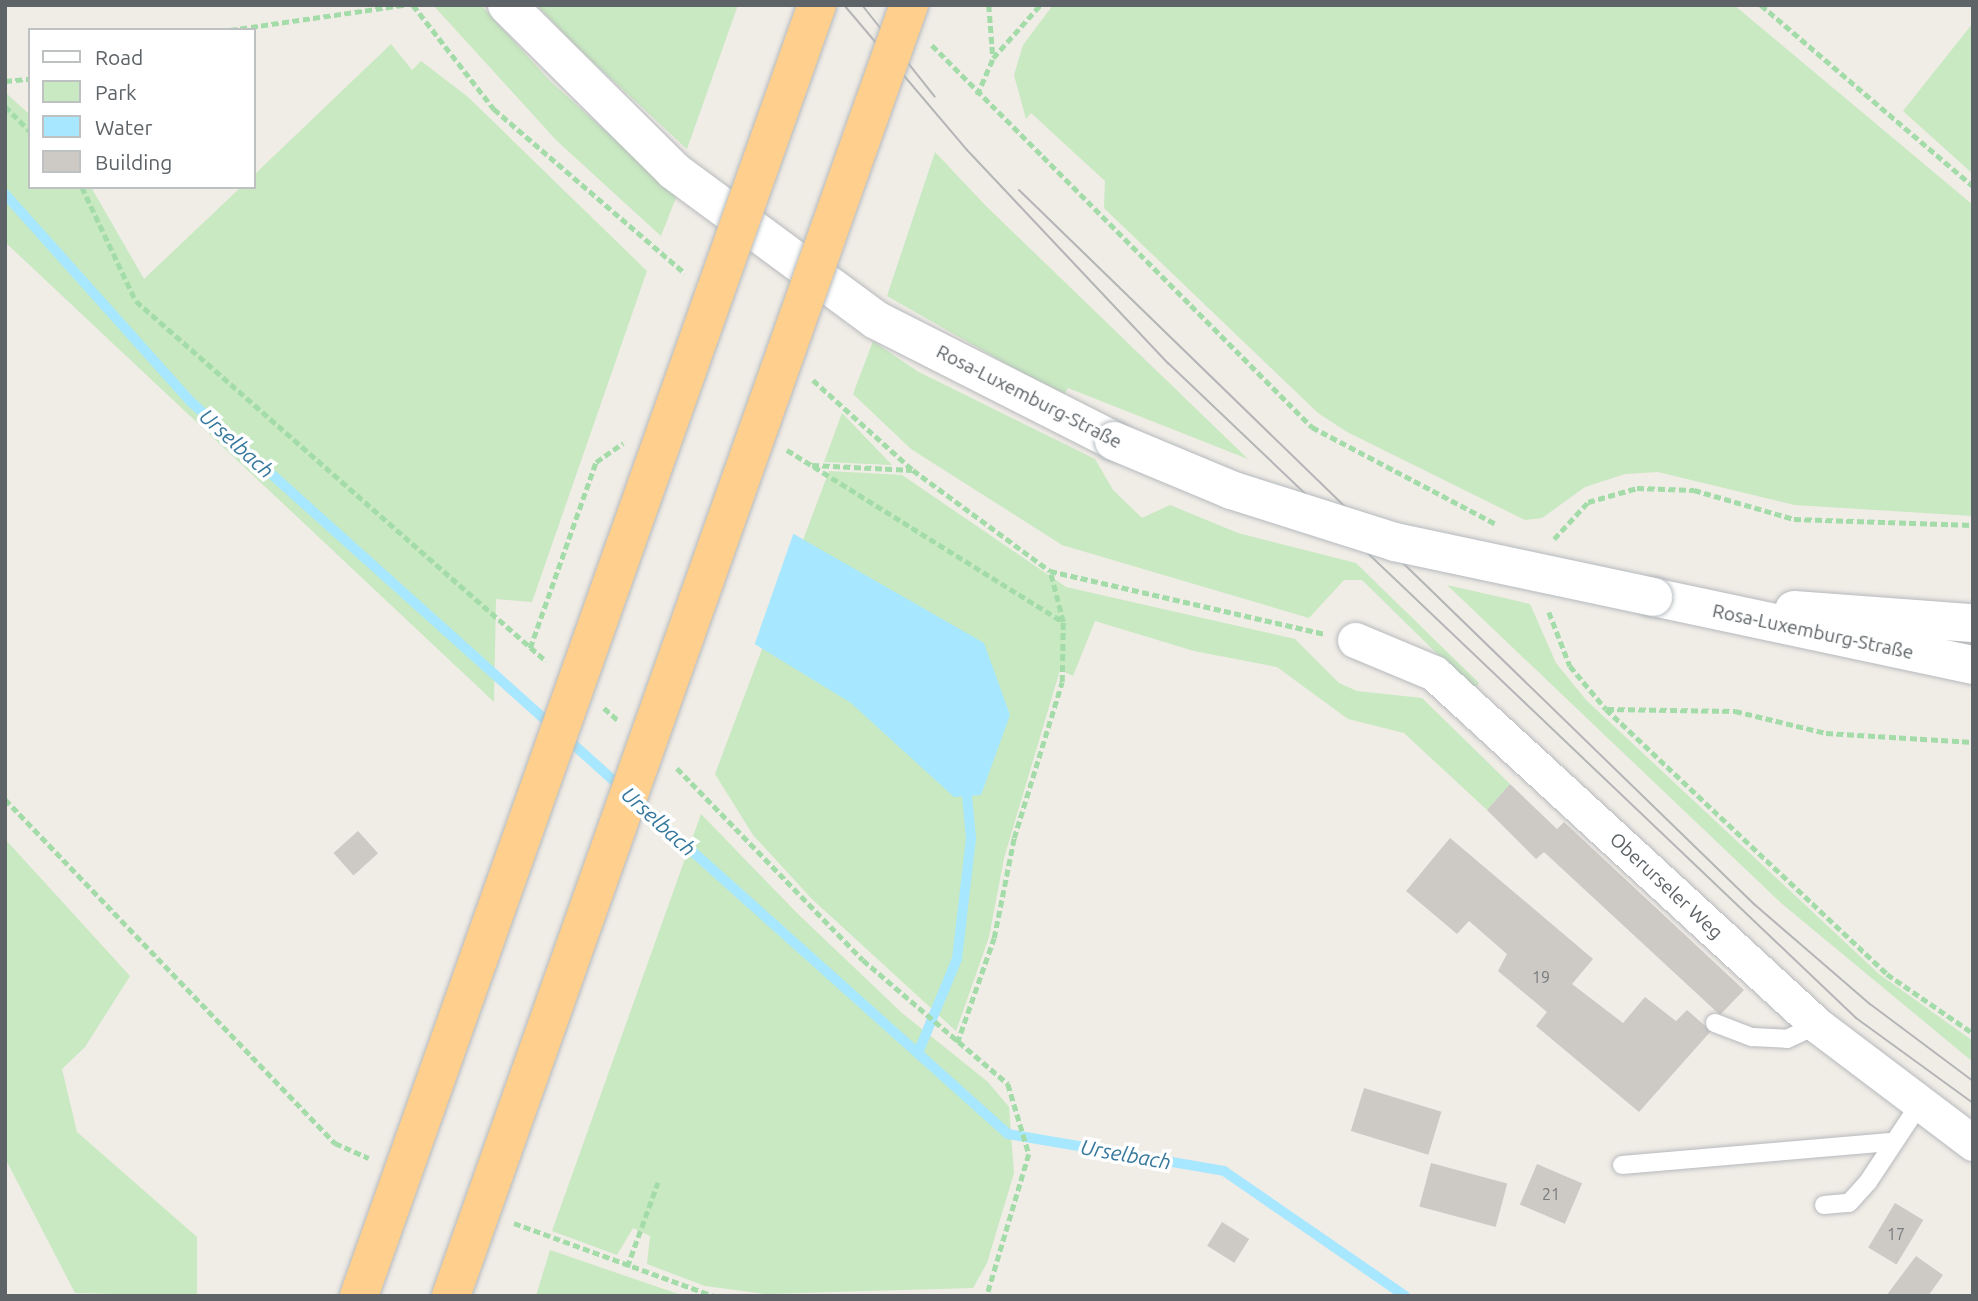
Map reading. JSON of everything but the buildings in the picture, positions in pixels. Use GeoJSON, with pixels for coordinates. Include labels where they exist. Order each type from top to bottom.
{"type":"FeatureCollection","features":[{"type":"Feature","properties":{"kind":"highway"},"geometry":{"type":"LineString","coordinates":[[359,1296],[817,5]]}},
{"type":"Feature","properties":{"kind":"highway"},"geometry":{"type":"LineString","coordinates":[[451,1296],[916,20]]}},
{"type":"Feature","properties":{"kind":"main road","name":"Rosa-Luxemburg-Straße"},"geometry":{"type":"LineString","coordinates":[[507,5],[674,171],[876,320],[1114,441],[1231,490],[1395,542],[1973,665]]}},
{"type":"Feature","properties":{"kind":"main road","name":"Rosa-Luxemburg-Straße"},"geometry":{"type":"LineString","coordinates":[[1653,597],[1973,623]]}},
{"type":"Feature","properties":{"kind":"street","name":"Oberurseler Weg"},"geometry":{"type":"LineString","coordinates":[[1355,640],[1434,673],[1817,1025],[1919,1105],[1973,1143]]}},
{"type":"Feature","properties":{"kind":"lane"},"geometry":{"type":"LineString","coordinates":[[1715,1023],[1752,1037],[1787,1039],[1817,1025]]}},
{"type":"Feature","properties":{"kind":"lane"},"geometry":{"type":"LineString","coordinates":[[1824,1205],[1849,1203],[1919,1105]]}},
{"type":"Feature","properties":{"kind":"lane"},"geometry":{"type":"LineString","coordinates":[[1622,1165],[1893,1142]]}},
{"type":"Feature","properties":{"kind":"path"},"geometry":{"type":"LineString","coordinates":[[244,28],[404,5]]}},
{"type":"Feature","properties":{"kind":"path"},"geometry":{"type":"LineString","coordinates":[[413,5],[494,109],[693,280]]}},
{"type":"Feature","properties":{"kind":"path"},"geometry":{"type":"LineString","coordinates":[[989,5],[993,58]]}},
{"type":"Feature","properties":{"kind":"path"},"geometry":{"type":"LineString","coordinates":[[977,95],[993,58],[1040,5]]}},
{"type":"Feature","properties":{"kind":"path"},"geometry":{"type":"LineString","coordinates":[[1761,5],[1973,186]]}},
{"type":"Feature","properties":{"kind":"path"},"geometry":{"type":"LineString","coordinates":[[916,20],[977,95],[1312,427],[1504,528]]}},
{"type":"Feature","properties":{"kind":"path"},"geometry":{"type":"LineString","coordinates":[[5,81],[28,79]]}},
{"type":"Feature","properties":{"kind":"path"},"geometry":{"type":"LineString","coordinates":[[5,106],[28,129]]}},
{"type":"Feature","properties":{"kind":"path"},"geometry":{"type":"LineString","coordinates":[[83,189],[136,301],[551,665]]}},
{"type":"Feature","properties":{"kind":"path"},"geometry":{"type":"LineString","coordinates":[[804,373],[913,470],[1050,571],[1355,640]]}},
{"type":"Feature","properties":{"kind":"path"},"geometry":{"type":"LineString","coordinates":[[913,470],[811,465],[1063,622]]}},
{"type":"Feature","properties":{"kind":"path"},"geometry":{"type":"LineString","coordinates":[[1543,551],[1588,502],[1637,488],[1694,490],[1794,519],[1973,525]]}},
{"type":"Feature","properties":{"kind":"path"},"geometry":{"type":"LineString","coordinates":[[957,1043],[994,938],[1014,838],[1062,682],[1063,622],[1050,571]]}},
{"type":"Feature","properties":{"kind":"path"},"geometry":{"type":"LineString","coordinates":[[1545,601],[1570,666],[1606,709],[1887,974],[1973,1032]]}},
{"type":"Feature","properties":{"kind":"path"},"geometry":{"type":"LineString","coordinates":[[593,699],[625,725]]}},
{"type":"Feature","properties":{"kind":"path"},"geometry":{"type":"LineString","coordinates":[[1606,709],[1735,711],[1826,733],[1973,742]]}},
{"type":"Feature","properties":{"kind":"path"},"geometry":{"type":"LineString","coordinates":[[667,760],[709,795],[777,877],[957,1043],[1008,1084],[1023,1120],[1029,1154],[987,1296]]}},
{"type":"Feature","properties":{"kind":"path"},"geometry":{"type":"LineString","coordinates":[[5,799],[335,1143],[373,1160]]}},
{"type":"Feature","properties":{"kind":"path"},"geometry":{"type":"LineString","coordinates":[[627,1267],[658,1182]]}},
{"type":"Feature","properties":{"kind":"path"},"geometry":{"type":"LineString","coordinates":[[500,1217],[627,1267],[714,1296]]}},
{"type":"Feature","properties":{"kind":"green space"},"geometry":{"type":"Polygon","coordinates":[[[433,5],[481,5],[550,81],[677,195],[661,236],[557,141],[433,5]]]}},
{"type":"Feature","properties":{"kind":"green space"},"geometry":{"type":"Polygon","coordinates":[[[537,5],[738,5],[687,149],[578,48],[537,5]]]}},
{"type":"Feature","properties":{"kind":"green space"},"geometry":{"type":"Polygon","coordinates":[[[1053,5],[1734,5],[1973,205],[1973,516],[1795,505],[1658,472],[1625,474],[1585,487],[1542,518],[1525,520],[1347,432],[1318,413],[1104,208],[1105,181],[1031,113],[1026,119],[1014,75],[1023,45],[1053,5]]]}},
{"type":"Feature","properties":{"kind":"green space"},"geometry":{"type":"Polygon","coordinates":[[[1973,23],[1973,174],[1903,111],[1973,23]]]}},
{"type":"Feature","properties":{"kind":"green space"},"geometry":{"type":"Polygon","coordinates":[[[391,44],[412,70],[421,61],[468,97],[647,271],[532,602],[496,599],[494,702],[5,242],[5,92],[28,113],[28,189],[92,189],[144,279],[239,189],[256,189],[256,173],[391,44]]]}},
{"type":"Feature","properties":{"kind":"green space"},"geometry":{"type":"Polygon","coordinates":[[[935,152],[986,206],[1248,459],[1068,388],[1063,396],[887,296],[935,152]]]}},
{"type":"Feature","properties":{"kind":"green space"},"geometry":{"type":"Polygon","coordinates":[[[873,341],[917,371],[1095,459],[1113,490],[1142,518],[1170,505],[1238,533],[1356,563],[1479,683],[1474,690],[1362,580],[1344,580],[1309,618],[1062,545],[911,449],[853,394],[873,341]]]}},
{"type":"Feature","properties":{"kind":"green space"},"geometry":{"type":"Polygon","coordinates":[[[842,413],[892,465],[824,462],[842,413]]]}},
{"type":"Feature","properties":{"kind":"green space"},"geometry":{"type":"Polygon","coordinates":[[[829,471],[902,475],[1066,587],[1295,639],[1339,683],[1357,691],[1422,698],[1510,784],[1487,810],[1404,733],[1348,719],[1277,667],[1194,651],[1095,621],[1073,676],[1060,670],[1004,858],[989,937],[956,1031],[812,899],[753,835],[715,774],[829,471]]]}},
{"type":"Feature","properties":{"kind":"green space"},"geometry":{"type":"Polygon","coordinates":[[[1447,585],[1530,604],[1556,663],[1586,700],[1879,974],[1973,1041],[1973,1062],[1781,903],[1447,585]]]}},
{"type":"Feature","properties":{"kind":"green space"},"geometry":{"type":"Polygon","coordinates":[[[701,814],[798,914],[902,1013],[988,1082],[1009,1107],[1014,1173],[987,1263],[973,1288],[765,1294],[705,1286],[647,1264],[650,1236],[633,1228],[617,1255],[552,1231],[701,814]]]}},
{"type":"Feature","properties":{"kind":"green space"},"geometry":{"type":"Polygon","coordinates":[[[5,839],[130,976],[85,1047],[62,1069],[77,1132],[197,1237],[197,1296],[75,1293],[5,1158],[5,839]]]}},
{"type":"Feature","properties":{"kind":"green space"},"geometry":{"type":"Polygon","coordinates":[[[550,1250],[684,1296],[536,1296],[550,1250]]]}},
{"type":"Feature","properties":{"kind":"water"},"geometry":{"type":"Polygon","coordinates":[[[764,517],[984,643],[1010,715],[981,795],[954,797],[851,703],[639,573],[764,517]]]}},
{"type":"Feature","properties":{"kind":"pier"},"geometry":{"type":"Polygon","coordinates":[[[764,513],[795,529],[753,649],[635,574],[646,514],[764,513]]]}},
{"type":"Feature","properties":{"kind":"waterway","name":"Urselbach"},"geometry":{"type":"LineString","coordinates":[[5,194],[191,402],[551,725]]}},
{"type":"Feature","properties":{"kind":"waterway","name":"Urselbach"},"geometry":{"type":"LineString","coordinates":[[565,737],[622,788]]}},
{"type":"Feature","properties":{"kind":"waterway"},"geometry":{"type":"LineString","coordinates":[[918,1053],[957,959],[971,838],[967,796]]}},
{"type":"Feature","properties":{"kind":"waterway","name":"Urselbach"},"geometry":{"type":"LineString","coordinates":[[635,800],[1008,1134],[1224,1171],[1405,1296]]}},
{"type":"Feature","properties":{"kind":"tram line"},"geometry":{"type":"LineString","coordinates":[[844,5],[967,150],[1168,363],[1856,1018],[1973,1103]]}},
{"type":"Feature","properties":{"kind":"tram line"},"geometry":{"type":"LineString","coordinates":[[862,5],[935,97]]}},
{"type":"Feature","properties":{"kind":"tram line"},"geometry":{"type":"LineString","coordinates":[[1019,190],[1754,904],[1870,1004],[1973,1081]]}}]}
